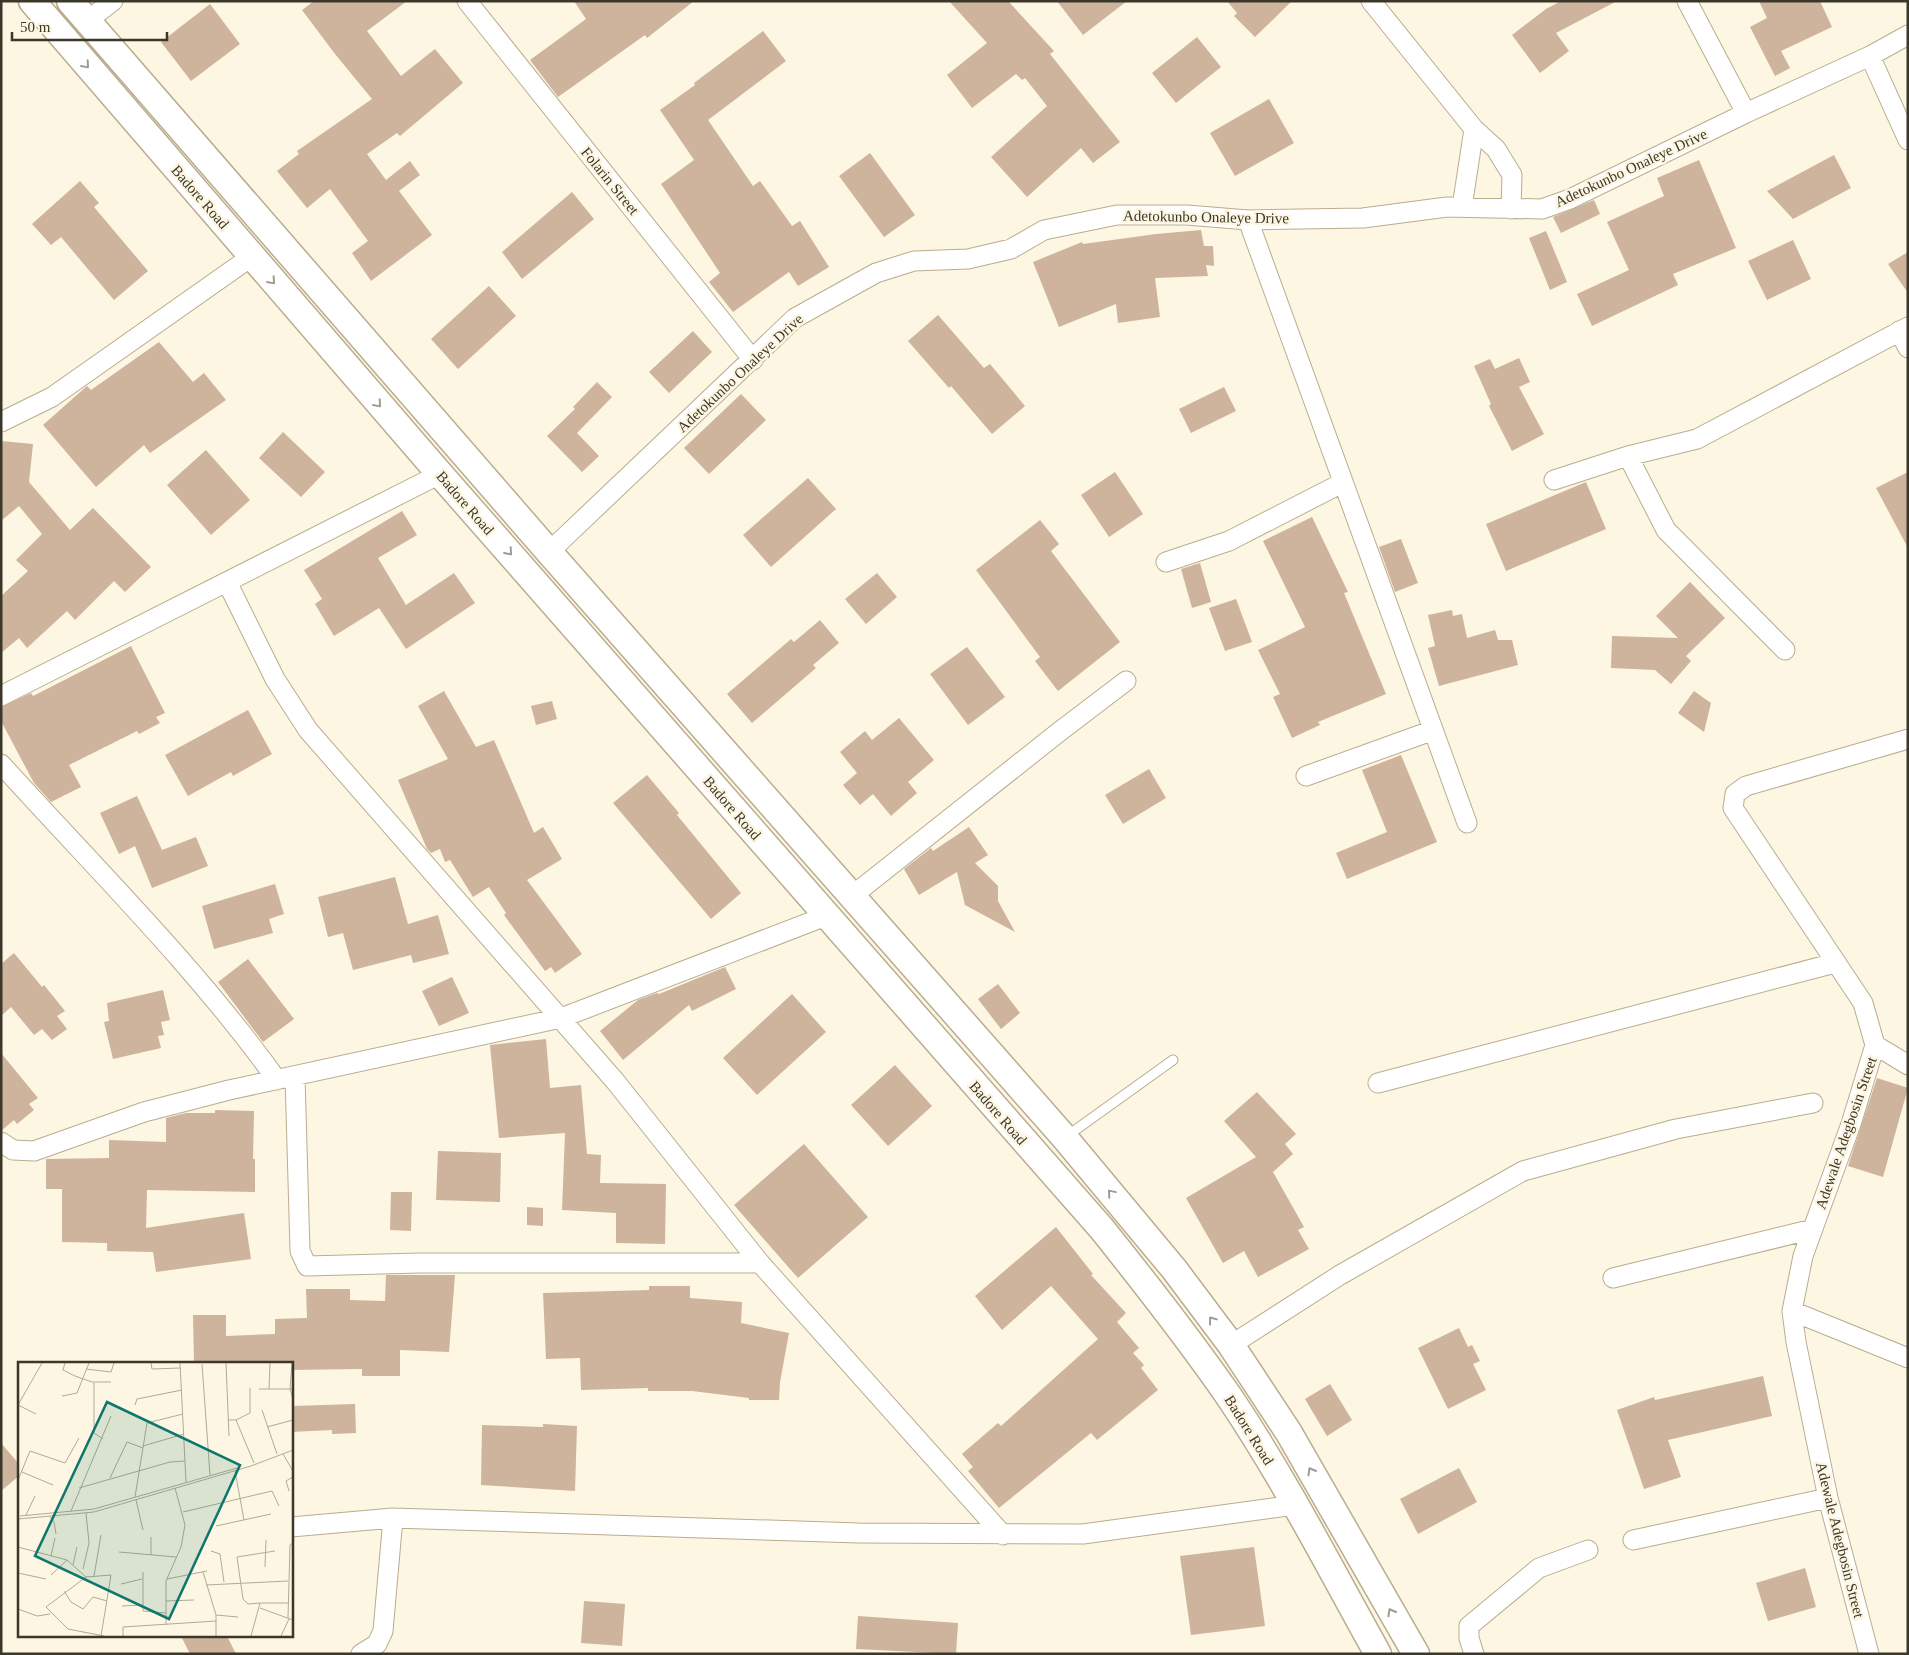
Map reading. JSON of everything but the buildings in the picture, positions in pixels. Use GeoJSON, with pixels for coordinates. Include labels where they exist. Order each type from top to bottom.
{"type":"FeatureCollection","features":[{"type":"Feature","properties":{"kind":"main road","name":"Badore Road"},"geometry":{"type":"LineString","coordinates":[[32,1],[440,474],[936,1042],[1102,1229],[1147,1285],[1230,1399],[1296,1505],[1378,1654]]}},
{"type":"Feature","properties":{"kind":"main road","name":"Badore Road"},"geometry":{"type":"LineString","coordinates":[[70,1],[549,552],[1064,1137],[1174,1269],[1231,1345],[1289,1433],[1416,1654]]}},
{"type":"Feature","properties":{"kind":"main road"},"geometry":{"type":"LineString","coordinates":[[936,1042],[962,1022]]}},
{"type":"Feature","properties":{"kind":"street"},"geometry":{"type":"LineString","coordinates":[[87,21],[113,1]]}},
{"type":"Feature","properties":{"kind":"street","name":"Folarin Street"},"geometry":{"type":"LineString","coordinates":[[467,1],[753,360]]}},
{"type":"Feature","properties":{"kind":"street"},"geometry":{"type":"LineString","coordinates":[[1371,1],[1474,130],[1496,149],[1512,175],[1511,209]]}},
{"type":"Feature","properties":{"kind":"street"},"geometry":{"type":"LineString","coordinates":[[1688,1],[1746,113]]}},
{"type":"Feature","properties":{"kind":"street","name":"Adetokunbo Onaleye Drive"},"geometry":{"type":"LineString","coordinates":[[549,552],[795,318],[876,273],[914,261],[977,257],[1011,249],[1044,230],[1117,216],[1188,215],[1248,220],[1363,218],[1462,207],[1542,209],[1570,199],[1746,113],[1870,56],[1908,36]]}},
{"type":"Feature","properties":{"kind":"street"},"geometry":{"type":"LineString","coordinates":[[1870,56],[1908,140]]}},
{"type":"Feature","properties":{"kind":"street"},"geometry":{"type":"LineString","coordinates":[[1462,207],[1474,130]]}},
{"type":"Feature","properties":{"kind":"street"},"geometry":{"type":"LineString","coordinates":[[1248,220],[1466,824]]}},
{"type":"Feature","properties":{"kind":"street"},"geometry":{"type":"LineString","coordinates":[[1,422],[52,397],[251,257]]}},
{"type":"Feature","properties":{"kind":"street"},"geometry":{"type":"LineString","coordinates":[[1554,480],[1628,456],[1697,439],[1904,329],[1908,348]]}},
{"type":"Feature","properties":{"kind":"street"},"geometry":{"type":"LineString","coordinates":[[1628,456],[1666,530],[1785,650]]}},
{"type":"Feature","properties":{"kind":"street"},"geometry":{"type":"LineString","coordinates":[[1,696],[440,474]]}},
{"type":"Feature","properties":{"kind":"street"},"geometry":{"type":"LineString","coordinates":[[1166,562],[1229,541],[1342,483]]}},
{"type":"Feature","properties":{"kind":"street"},"geometry":{"type":"LineString","coordinates":[[227,582],[275,679],[308,730],[615,1081],[760,1263],[1003,1535]]}},
{"type":"Feature","properties":{"kind":"street"},"geometry":{"type":"LineString","coordinates":[[852,896],[1058,732],[1126,681]]}},
{"type":"Feature","properties":{"kind":"street"},"geometry":{"type":"LineString","coordinates":[[1306,776],[1431,731]]}},
{"type":"Feature","properties":{"kind":"street","name":"Adewale Adegbosin Street"},"geometry":{"type":"LineString","coordinates":[[1869,1654],[1828,1498],[1796,1342],[1792,1311],[1803,1256],[1852,1124],[1876,1045],[1863,1003],[1733,808],[1736,794],[1746,786],[1908,739]]}},
{"type":"Feature","properties":{"kind":"street"},"geometry":{"type":"LineString","coordinates":[[1,764],[174,950],[241,1030],[286,1078],[300,1251],[307,1266],[438,1263],[760,1263]]}},
{"type":"Feature","properties":{"kind":"street"},"geometry":{"type":"LineString","coordinates":[[1,1142],[13,1150],[34,1151],[144,1112],[286,1078],[561,1018],[826,916]]}},
{"type":"Feature","properties":{"kind":"street"},"geometry":{"type":"LineString","coordinates":[[1378,1083],[1835,963]]}},
{"type":"Feature","properties":{"kind":"street"},"geometry":{"type":"LineString","coordinates":[[1876,1045],[1908,1064]]}},
{"type":"Feature","properties":{"kind":"street"},"geometry":{"type":"LineString","coordinates":[[1231,1345],[1340,1275],[1522,1171],[1676,1129],[1813,1103]]}},
{"type":"Feature","properties":{"kind":"street"},"geometry":{"type":"LineString","coordinates":[[1613,1278],[1813,1229]]}},
{"type":"Feature","properties":{"kind":"street"},"geometry":{"type":"LineString","coordinates":[[1792,1311],[1908,1358]]}},
{"type":"Feature","properties":{"kind":"street"},"geometry":{"type":"LineString","coordinates":[[1633,1540],[1828,1498]]}},
{"type":"Feature","properties":{"kind":"street"},"geometry":{"type":"LineString","coordinates":[[292,1527],[393,1518],[849,1533],[1082,1534],[1296,1505]]}},
{"type":"Feature","properties":{"kind":"street"},"geometry":{"type":"LineString","coordinates":[[361,1654],[376,1644],[383,1631],[393,1518]]}},
{"type":"Feature","properties":{"kind":"street"},"geometry":{"type":"LineString","coordinates":[[1474,1654],[1469,1638],[1469,1626],[1539,1568],[1588,1550]]}},
{"type":"Feature","properties":{"kind":"lane"},"geometry":{"type":"LineString","coordinates":[[1064,1137],[1173,1060]]}}]}
